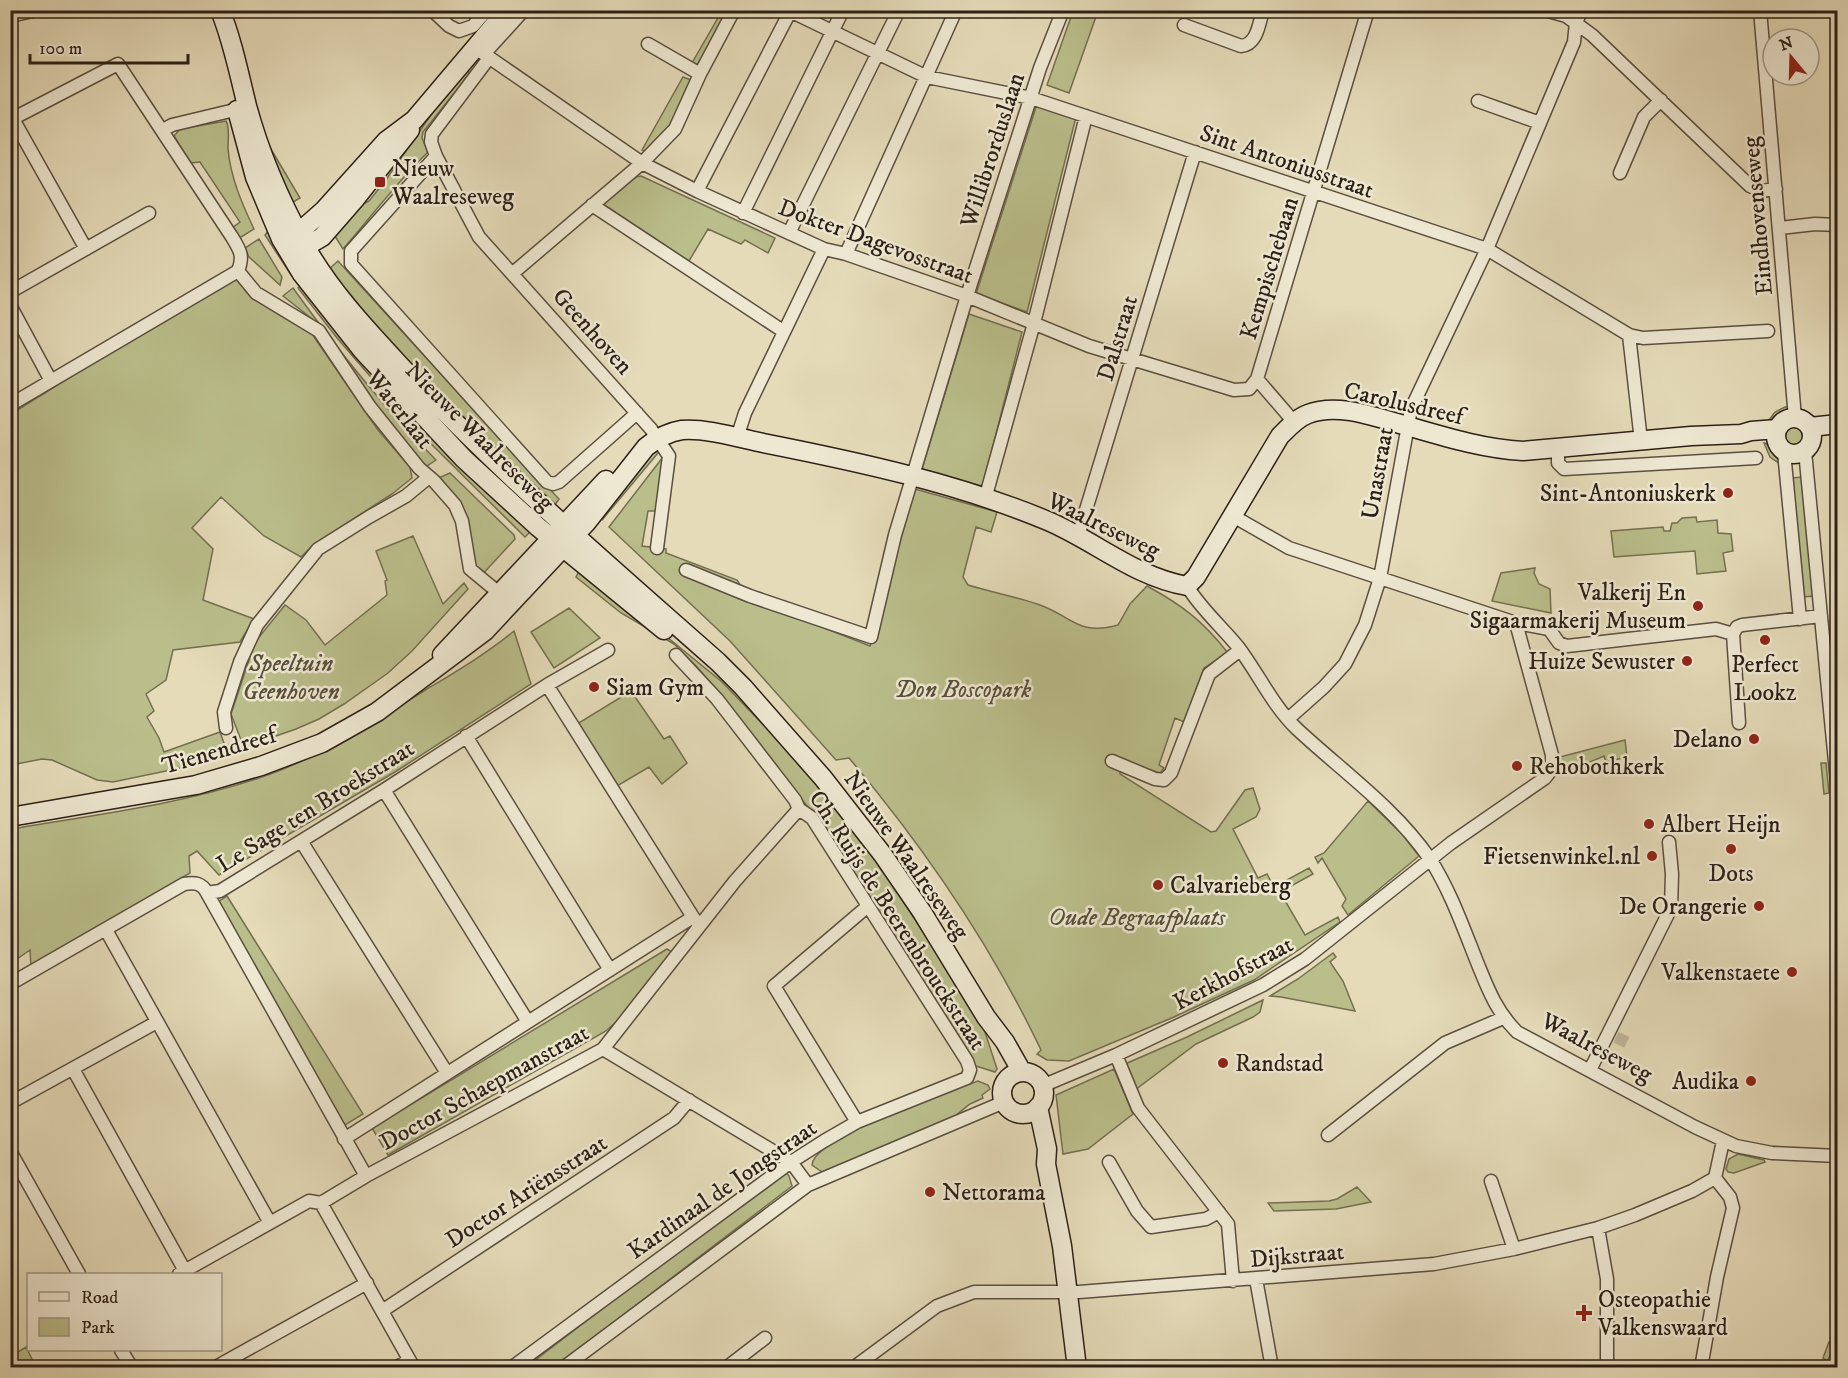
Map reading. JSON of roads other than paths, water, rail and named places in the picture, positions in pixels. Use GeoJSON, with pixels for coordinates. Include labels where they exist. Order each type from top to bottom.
{"type":"FeatureCollection","features":[{"type":"Feature","properties":{"kind":"street"},"geometry":{"type":"LineString","coordinates":[[10,16],[37,10]]}},
{"type":"Feature","properties":{"kind":"street","name":"Nieuwe Waalreseweg"},"geometry":{"type":"LineString","coordinates":[[210,10],[242,108],[302,240],[341,298],[383,347],[563,537]]}},
{"type":"Feature","properties":{"kind":"street","name":"Nieuwe Waalreseweg"},"geometry":{"type":"LineString","coordinates":[[220,10],[230,35],[255,177],[267,210],[302,274],[362,350],[465,459],[718,662],[743,687],[823,778],[883,855],[922,912],[986,1017],[1016,1074]]}},
{"type":"Feature","properties":{"kind":"street"},"geometry":{"type":"LineString","coordinates":[[432,10],[449,26],[459,31],[472,26],[487,10]]}},
{"type":"Feature","properties":{"kind":"street"},"geometry":{"type":"LineString","coordinates":[[436,156],[431,142],[432,134],[507,10]]}},
{"type":"Feature","properties":{"kind":"street"},"geometry":{"type":"LineString","coordinates":[[287,250],[302,240],[324,210],[386,141],[414,120],[524,10]]}},
{"type":"Feature","properties":{"kind":"street"},"geometry":{"type":"LineString","coordinates":[[513,273],[642,163],[675,129],[700,74],[734,10]]}},
{"type":"Feature","properties":{"kind":"street"},"geometry":{"type":"LineString","coordinates":[[743,213],[843,10]]}},
{"type":"Feature","properties":{"kind":"street"},"geometry":{"type":"LineString","coordinates":[[789,233],[899,10]]}},
{"type":"Feature","properties":{"kind":"street"},"geometry":{"type":"LineString","coordinates":[[846,254],[956,10]]}},
{"type":"Feature","properties":{"kind":"street","name":"Willibrorduslaan"},"geometry":{"type":"LineString","coordinates":[[686,570],[750,596],[871,637],[895,535],[967,296],[1031,98],[1063,10]]}},
{"type":"Feature","properties":{"kind":"street"},"geometry":{"type":"LineString","coordinates":[[1184,24],[1241,46],[1248,45],[1253,41],[1263,10]]}},
{"type":"Feature","properties":{"kind":"street","name":"Kempischebaan"},"geometry":{"type":"LineString","coordinates":[[1294,422],[1257,379],[1368,10]]}},
{"type":"Feature","properties":{"kind":"street"},"geometry":{"type":"LineString","coordinates":[[1545,10],[1566,16],[1592,35],[1750,186],[1761,191],[1776,189]]}},
{"type":"Feature","properties":{"kind":"street","name":"Unastraat"},"geometry":{"type":"LineString","coordinates":[[1288,719],[1324,687],[1345,664],[1365,626],[1380,578],[1406,426],[1411,409],[1487,249],[1574,42],[1576,22],[1582,10]]}},
{"type":"Feature","properties":{"kind":"street","name":"Eindhovenseweg"},"geometry":{"type":"LineString","coordinates":[[1760,10],[1780,228],[1778,239],[1806,433],[1821,616],[1832,685],[1838,793]]}},
{"type":"Feature","properties":{"kind":"street"},"geometry":{"type":"LineString","coordinates":[[697,191],[790,11]]}},
{"type":"Feature","properties":{"kind":"street","name":"Sint Antoniusstraat"},"geometry":{"type":"LineString","coordinates":[[790,11],[927,77],[1031,98],[1487,249],[1629,335],[1643,338],[1768,331]]}},
{"type":"Feature","properties":{"kind":"street"},"geometry":{"type":"LineString","coordinates":[[648,44],[700,74]]}},
{"type":"Feature","properties":{"kind":"street","name":"Dokter Dagevosstraat"},"geometry":{"type":"LineString","coordinates":[[482,53],[642,163],[743,213],[824,249],[846,254],[967,296],[1089,346],[1234,390],[1249,389],[1257,379]]}},
{"type":"Feature","properties":{"kind":"street"},"geometry":{"type":"LineString","coordinates":[[10,405],[238,271],[242,261],[238,248],[118,64],[11,120],[86,249]]}},
{"type":"Feature","properties":{"kind":"street"},"geometry":{"type":"LineString","coordinates":[[1620,173],[1644,117],[1661,100]]}},
{"type":"Feature","properties":{"kind":"street"},"geometry":{"type":"LineString","coordinates":[[1478,101],[1540,123]]}},
{"type":"Feature","properties":{"kind":"street"},"geometry":{"type":"LineString","coordinates":[[163,130],[172,125],[242,108]]}},
{"type":"Feature","properties":{"kind":"street"},"geometry":{"type":"LineString","coordinates":[[985,499],[1034,323],[1086,116]]}},
{"type":"Feature","properties":{"kind":"street","name":"Dalstraat"},"geometry":{"type":"LineString","coordinates":[[1078,536],[1195,152]]}},
{"type":"Feature","properties":{"kind":"street","name":"Nieuwe Waalreseweg"},"geometry":{"type":"LineString","coordinates":[[436,156],[351,251],[351,264],[547,482],[553,484],[560,482],[637,413]]}},
{"type":"Feature","properties":{"kind":"street","name":"Geenhoven"},"geometry":{"type":"LineString","coordinates":[[436,156],[479,237],[637,413],[651,443],[669,456],[657,548]]}},
{"type":"Feature","properties":{"kind":"street"},"geometry":{"type":"LineString","coordinates":[[592,205],[783,331]]}},
{"type":"Feature","properties":{"kind":"street"},"geometry":{"type":"LineString","coordinates":[[10,292],[148,213]]}},
{"type":"Feature","properties":{"kind":"street"},"geometry":{"type":"LineString","coordinates":[[1780,228],[1815,224],[1838,225]]}},
{"type":"Feature","properties":{"kind":"street"},"geometry":{"type":"LineString","coordinates":[[736,438],[745,413],[783,331],[824,249]]}},
{"type":"Feature","properties":{"kind":"street","name":"Waterlaat"},"geometry":{"type":"LineString","coordinates":[[238,271],[254,291],[319,331],[369,407],[455,505],[462,521],[470,570],[499,593]]}},
{"type":"Feature","properties":{"kind":"street"},"geometry":{"type":"LineString","coordinates":[[10,305],[51,381]]}},
{"type":"Feature","properties":{"kind":"street"},"geometry":{"type":"LineString","coordinates":[[1629,335],[1641,441]]}},
{"type":"Feature","properties":{"kind":"street","name":"Carolusdreef"},"geometry":{"type":"LineString","coordinates":[[1187,586],[1196,578],[1280,436],[1294,422],[1308,414],[1326,410],[1352,412],[1497,449],[1523,451],[1741,434],[1779,440],[1794,455],[1806,433]]}},
{"type":"Feature","properties":{"kind":"street"},"geometry":{"type":"LineString","coordinates":[[1800,619],[1779,440],[1784,421],[1806,433],[1838,434]]}},
{"type":"Feature","properties":{"kind":"street"},"geometry":{"type":"LineString","coordinates":[[1806,433],[1838,424]]}},
{"type":"Feature","properties":{"kind":"street","name":"Waalreseweg"},"geometry":{"type":"LineString","coordinates":[[651,443],[682,430],[704,432],[912,477],[1048,521],[1132,567],[1168,583],[1187,586],[1240,650],[1263,687],[1288,719],[1399,822],[1429,860],[1452,902],[1493,1001],[1503,1018],[1517,1032],[1695,1128],[1736,1146],[1772,1153],[1838,1156]]}},
{"type":"Feature","properties":{"kind":"street"},"geometry":{"type":"LineString","coordinates":[[1674,438],[1674,461]]}},
{"type":"Feature","properties":{"kind":"street"},"geometry":{"type":"LineString","coordinates":[[563,537],[651,443]]}},
{"type":"Feature","properties":{"kind":"street"},"geometry":{"type":"LineString","coordinates":[[1558,448],[1558,463],[1564,469],[1756,458]]}},
{"type":"Feature","properties":{"kind":"street"},"geometry":{"type":"LineString","coordinates":[[226,728],[224,712],[240,662],[257,625],[318,549],[369,516],[406,496],[429,477]]}},
{"type":"Feature","properties":{"kind":"street"},"geometry":{"type":"LineString","coordinates":[[1233,516],[1281,545],[1516,623],[1549,629],[1559,643],[1567,646],[1716,629],[1733,634]]}},
{"type":"Feature","properties":{"kind":"street","name":"Tienendreef"},"geometry":{"type":"LineString","coordinates":[[422,679],[499,593],[563,537]]}},
{"type":"Feature","properties":{"kind":"street","name":"Tienendreef"},"geometry":{"type":"LineString","coordinates":[[10,817],[196,785],[261,766],[321,743],[377,712],[485,632],[563,537]]}},
{"type":"Feature","properties":{"kind":"street"},"geometry":{"type":"LineString","coordinates":[[1739,723],[1733,634],[1737,627],[1821,616]]}},
{"type":"Feature","properties":{"kind":"street","name":"Kerkhofstraat"},"geometry":{"type":"LineString","coordinates":[[1042,1086],[1116,1055],[1263,986],[1305,959],[1429,860],[1545,778],[1552,769],[1552,755],[1516,623]]}},
{"type":"Feature","properties":{"kind":"street","name":"Le Sage ten Broekstraat"},"geometry":{"type":"LineString","coordinates":[[10,984],[184,884],[194,882],[204,886],[207,893],[220,891],[548,685],[608,650]]}},
{"type":"Feature","properties":{"kind":"street"},"geometry":{"type":"LineString","coordinates":[[1112,761],[1155,779],[1164,780],[1172,773],[1209,674],[1240,650]]}},
{"type":"Feature","properties":{"kind":"street","name":"Ch. Ruijs de Beerenbrouckstraat"},"geometry":{"type":"LineString","coordinates":[[676,655],[717,699],[795,800],[799,809],[812,818],[961,1051],[970,1070]]}},
{"type":"Feature","properties":{"kind":"street"},"geometry":{"type":"LineString","coordinates":[[548,685],[696,921]]}},
{"type":"Feature","properties":{"kind":"street"},"geometry":{"type":"LineString","coordinates":[[466,736],[610,970]]}},
{"type":"Feature","properties":{"kind":"street"},"geometry":{"type":"LineString","coordinates":[[384,790],[528,1022]]}},
{"type":"Feature","properties":{"kind":"street","name":"Doctor Schaepmanstraat"},"geometry":{"type":"LineString","coordinates":[[182,1273],[309,1201],[321,1203],[366,1176],[603,1048],[696,921],[799,809]]}},
{"type":"Feature","properties":{"kind":"street"},"geometry":{"type":"LineString","coordinates":[[302,840],[447,1073]]}},
{"type":"Feature","properties":{"kind":"street"},"geometry":{"type":"LineString","coordinates":[[1590,1070],[1612,1035],[1671,908],[1672,874],[1669,842]]}},
{"type":"Feature","properties":{"kind":"street"},"geometry":{"type":"LineString","coordinates":[[207,893],[366,1176]]}},
{"type":"Feature","properties":{"kind":"street"},"geometry":{"type":"LineString","coordinates":[[857,1122],[774,986],[868,906]]}},
{"type":"Feature","properties":{"kind":"street","name":"Doctor Schaepmanstraat"},"geometry":{"type":"LineString","coordinates":[[344,1138],[610,970],[696,921]]}},
{"type":"Feature","properties":{"kind":"street"},"geometry":{"type":"LineString","coordinates":[[106,930],[270,1223]]}},
{"type":"Feature","properties":{"kind":"street"},"geometry":{"type":"LineString","coordinates":[[1328,1135],[1445,1043],[1503,1018]]}},
{"type":"Feature","properties":{"kind":"street"},"geometry":{"type":"LineString","coordinates":[[10,1103],[157,1022]]}},
{"type":"Feature","properties":{"kind":"street"},"geometry":{"type":"LineString","coordinates":[[603,1048],[791,1162],[808,1185]]}},
{"type":"Feature","properties":{"kind":"street"},"geometry":{"type":"LineString","coordinates":[[1116,1055],[1138,1108],[1228,1224],[1233,1281]]}},
{"type":"Feature","properties":{"kind":"street"},"geometry":{"type":"LineString","coordinates":[[73,1069],[182,1273]]}},
{"type":"Feature","properties":{"kind":"street","name":"Kardinaal de Jongstraat"},"geometry":{"type":"LineString","coordinates":[[511,1368],[791,1162],[857,1122],[967,1078],[970,1070]]}},
{"type":"Feature","properties":{"kind":"street"},"geometry":{"type":"LineString","coordinates":[[1016,1074],[1034,1075],[1042,1086],[1043,1096],[1030,1110],[1013,1111],[1004,1102],[1002,1089],[1016,1074]]}},
{"type":"Feature","properties":{"kind":"street","name":"Doctor Ariënsstraat"},"geometry":{"type":"LineString","coordinates":[[382,1311],[674,1118],[689,1100]]}},
{"type":"Feature","properties":{"kind":"street","name":"Kardinaal de Jongstraat"},"geometry":{"type":"LineString","coordinates":[[563,1368],[808,1185],[1004,1102]]}},
{"type":"Feature","properties":{"kind":"street"},"geometry":{"type":"LineString","coordinates":[[1030,1110],[1038,1152],[1046,1164],[1069,1293],[1077,1368]]}},
{"type":"Feature","properties":{"kind":"street"},"geometry":{"type":"LineString","coordinates":[[1701,1368],[1717,1277],[1733,1208],[1730,1197],[1715,1178],[1724,1141]]}},
{"type":"Feature","properties":{"kind":"street"},"geometry":{"type":"LineString","coordinates":[[10,1151],[78,1273]]}},
{"type":"Feature","properties":{"kind":"street"},"geometry":{"type":"LineString","coordinates":[[1109,1162],[1137,1211],[1151,1227],[1206,1219],[1219,1212]]}},
{"type":"Feature","properties":{"kind":"street","name":"Dijkstraat"},"geometry":{"type":"LineString","coordinates":[[853,1368],[937,1306],[974,1292],[1069,1293],[1434,1264],[1514,1249],[1598,1228],[1692,1191],[1715,1178]]}},
{"type":"Feature","properties":{"kind":"street"},"geometry":{"type":"LineString","coordinates":[[1491,1181],[1514,1249]]}},
{"type":"Feature","properties":{"kind":"street"},"geometry":{"type":"LineString","coordinates":[[321,1203],[411,1364],[396,1368]]}},
{"type":"Feature","properties":{"kind":"street"},"geometry":{"type":"LineString","coordinates":[[1598,1228],[1607,1279],[1607,1368]]}},
{"type":"Feature","properties":{"kind":"street"},"geometry":{"type":"LineString","coordinates":[[1256,1279],[1272,1368]]}},
{"type":"Feature","properties":{"kind":"street"},"geometry":{"type":"LineString","coordinates":[[214,1368],[366,1284]]}},
{"type":"Feature","properties":{"kind":"street"},"geometry":{"type":"LineString","coordinates":[[733,1365],[765,1338]]}},
{"type":"Feature","properties":{"kind":"street"},"geometry":{"type":"LineString","coordinates":[[123,1351],[132,1368]]}},
{"type":"Feature","properties":{"kind":"tunnel"},"geometry":{"type":"LineString","coordinates":[[1616,1037],[1630,1044]]}},
{"type":"Feature","properties":{"kind":"place","name":"Nieuw Waalreseweg"},"geometry":{"type":"Point","coordinates":[380,182]}},
{"type":"Feature","properties":{"kind":"place","name":"Sint-Antoniuskerk"},"geometry":{"type":"Point","coordinates":[1728,493]}},
{"type":"Feature","properties":{"kind":"place","name":"Valkerij En Sigaarmakerij Museum"},"geometry":{"type":"Point","coordinates":[1698,606]}},
{"type":"Feature","properties":{"kind":"place","name":"Perfect Lookz"},"geometry":{"type":"Point","coordinates":[1765,640]}},
{"type":"Feature","properties":{"kind":"place","name":"Huize Sewuster"},"geometry":{"type":"Point","coordinates":[1687,661]}},
{"type":"Feature","properties":{"kind":"place","name":"Siam Gym"},"geometry":{"type":"Point","coordinates":[594,687]}},
{"type":"Feature","properties":{"kind":"place","name":"Delano"},"geometry":{"type":"Point","coordinates":[1754,739]}},
{"type":"Feature","properties":{"kind":"place","name":"Rehobothkerk"},"geometry":{"type":"Point","coordinates":[1517,766]}},
{"type":"Feature","properties":{"kind":"place","name":"Albert Heijn"},"geometry":{"type":"Point","coordinates":[1649,824]}},
{"type":"Feature","properties":{"kind":"place","name":"Dots"},"geometry":{"type":"Point","coordinates":[1731,849]}},
{"type":"Feature","properties":{"kind":"place","name":"Fietsenwinkel.nl"},"geometry":{"type":"Point","coordinates":[1652,856]}},
{"type":"Feature","properties":{"kind":"place","name":"Calvarieberg"},"geometry":{"type":"Point","coordinates":[1158,885]}},
{"type":"Feature","properties":{"kind":"place","name":"De Orangerie"},"geometry":{"type":"Point","coordinates":[1759,906]}},
{"type":"Feature","properties":{"kind":"place","name":"Valkenstaete"},"geometry":{"type":"Point","coordinates":[1792,972]}},
{"type":"Feature","properties":{"kind":"place","name":"Randstad"},"geometry":{"type":"Point","coordinates":[1223,1063]}},
{"type":"Feature","properties":{"kind":"place","name":"Audika"},"geometry":{"type":"Point","coordinates":[1751,1081]}},
{"type":"Feature","properties":{"kind":"place","name":"Nettorama"},"geometry":{"type":"Point","coordinates":[930,1192]}},
{"type":"Feature","properties":{"kind":"place","name":"Osteopathie Valkenswaard"},"geometry":{"type":"Point","coordinates":[1584,1313]}},
{"type":"Feature","properties":{"kind":"park label","name":"Speeltuin Geenhoven"},"geometry":{"type":"Point","coordinates":[291,677]}},
{"type":"Feature","properties":{"kind":"park label","name":"Don Boscopark"},"geometry":{"type":"Point","coordinates":[963,689]}},
{"type":"Feature","properties":{"kind":"park label","name":"Oude Begraafplaats"},"geometry":{"type":"Point","coordinates":[1137,917]}}]}
